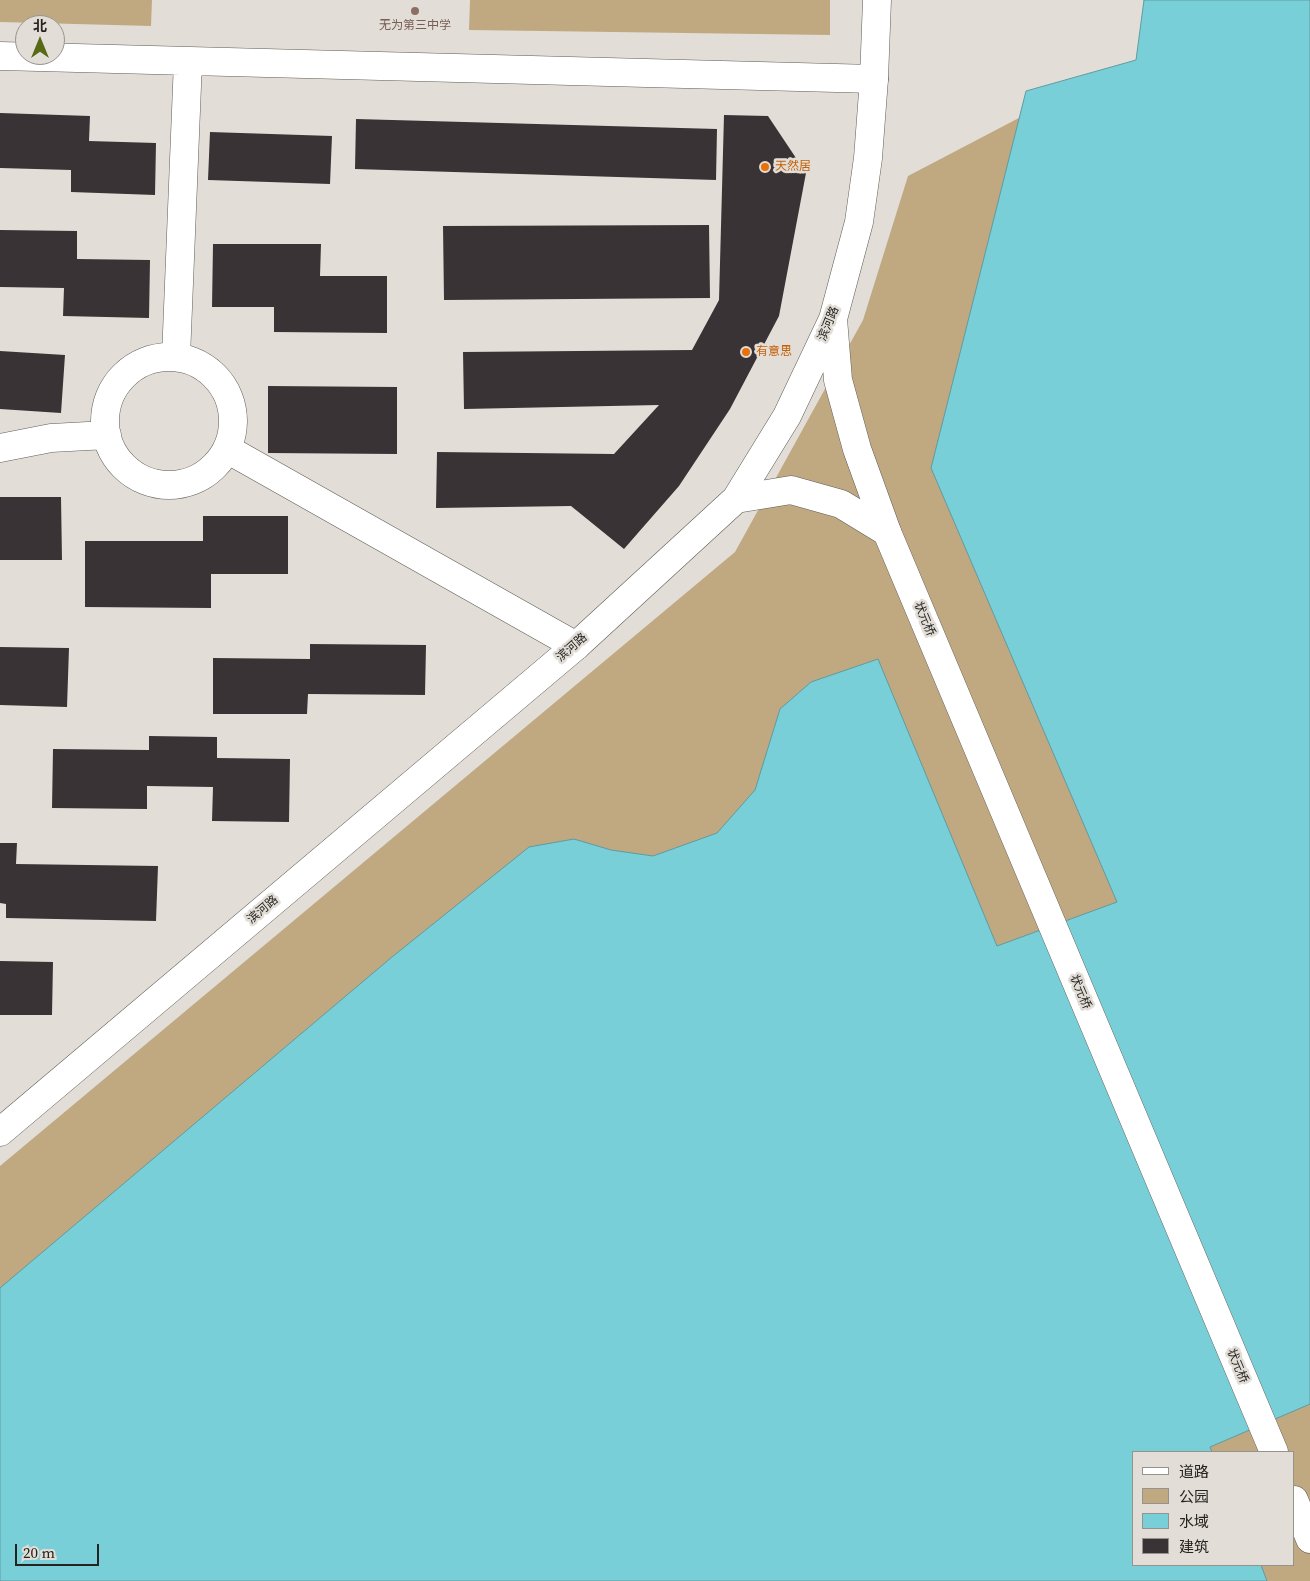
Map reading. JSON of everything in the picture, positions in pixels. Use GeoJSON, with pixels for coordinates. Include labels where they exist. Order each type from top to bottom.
{"type":"FeatureCollection","features":[{"type":"Feature","properties":{"kind":"street","name":"滨河路"},"geometry":{"type":"LineString","coordinates":[[0,1132],[576,646],[736,499],[787,416],[832,319],[859,222],[868,158],[877,0]]}},
{"type":"Feature","properties":{"kind":"street"},"geometry":{"type":"LineString","coordinates":[[0,56],[874,79]]}},
{"type":"Feature","properties":{"kind":"street"},"geometry":{"type":"LineString","coordinates":[[176,357],[188,61]]}},
{"type":"Feature","properties":{"kind":"street","name":"状元桥"},"geometry":{"type":"LineString","coordinates":[[832,319],[838,380],[857,449],[887,532],[1274,1451]]}},
{"type":"Feature","properties":{"kind":"street"},"geometry":{"type":"LineString","coordinates":[[176,357],[195,362],[212,373],[225,389],[232,408],[233,429],[227,449],[215,465],[199,478],[180,484],[159,484],[140,478],[122,465],[110,446],[104,425],[107,403],[116,383],[133,367],[153,358],[176,357]]}},
{"type":"Feature","properties":{"kind":"street"},"geometry":{"type":"LineString","coordinates":[[0,448],[52,438],[107,435]]}},
{"type":"Feature","properties":{"kind":"street"},"geometry":{"type":"LineString","coordinates":[[227,449],[576,646]]}},
{"type":"Feature","properties":{"kind":"street"},"geometry":{"type":"LineString","coordinates":[[736,499],[791,490],[841,504],[887,532]]}},
{"type":"Feature","properties":{"kind":"street"},"geometry":{"type":"LineString","coordinates":[[1295,1502],[1310,1539]]}},
{"type":"Feature","properties":{"kind":"green space"},"geometry":{"type":"Polygon","coordinates":[[[0,0],[152,0],[151,26],[65,24],[65,15],[15,15],[15,22],[0,22],[0,0]]]}},
{"type":"Feature","properties":{"kind":"green space"},"geometry":{"type":"Polygon","coordinates":[[[470,0],[830,0],[830,35],[469,30],[470,0]]]}},
{"type":"Feature","properties":{"kind":"green space"},"geometry":{"type":"Polygon","coordinates":[[[1036,109],[1310,827],[1310,1581],[0,1581],[0,1166],[735,552],[863,320],[908,176],[1036,109]]]}},
{"type":"Feature","properties":{"kind":"water"},"geometry":{"type":"Polygon","coordinates":[[[1144,0],[1310,0],[1310,1404],[1210,1447],[1212,1451],[1132,1451],[1132,1566],[1261,1566],[1267,1581],[0,1581],[0,1288],[392,957],[529,847],[574,839],[611,850],[653,856],[717,833],[755,790],[780,709],[811,682],[878,659],[997,946],[1117,902],[931,468],[1026,91],[1136,60],[1144,0]]]}},
{"type":"Feature","properties":{"kind":"building"},"geometry":{"type":"Polygon","coordinates":[[[0,113],[90,116],[89,141],[156,143],[155,195],[71,192],[71,170],[0,168],[0,113]]]}},
{"type":"Feature","properties":{"kind":"building"},"geometry":{"type":"Polygon","coordinates":[[[724,115],[768,116],[806,173],[779,316],[730,409],[679,486],[624,549],[571,506],[436,508],[437,452],[614,454],[659,405],[464,409],[463,352],[692,350],[719,300],[724,115]]]}},
{"type":"Feature","properties":{"kind":"building"},"geometry":{"type":"Polygon","coordinates":[[[356,119],[717,129],[716,180],[355,169],[356,119]]]}},
{"type":"Feature","properties":{"kind":"building"},"geometry":{"type":"Polygon","coordinates":[[[210,132],[332,136],[330,184],[208,180],[210,132]]]}},
{"type":"Feature","properties":{"kind":"building"},"geometry":{"type":"Polygon","coordinates":[[[709,225],[710,298],[444,300],[443,226],[709,225]]]}},
{"type":"Feature","properties":{"kind":"building"},"geometry":{"type":"Polygon","coordinates":[[[0,230],[77,231],[77,259],[150,260],[149,318],[63,316],[64,288],[0,287],[0,230]]]}},
{"type":"Feature","properties":{"kind":"building"},"geometry":{"type":"Polygon","coordinates":[[[213,244],[321,244],[320,276],[387,276],[387,333],[274,332],[274,307],[212,307],[213,244]]]}},
{"type":"Feature","properties":{"kind":"building"},"geometry":{"type":"Polygon","coordinates":[[[0,351],[65,355],[61,413],[0,409],[0,351]]]}},
{"type":"Feature","properties":{"kind":"building"},"geometry":{"type":"Polygon","coordinates":[[[268,386],[397,387],[397,454],[268,453],[268,386]]]}},
{"type":"Feature","properties":{"kind":"building"},"geometry":{"type":"Polygon","coordinates":[[[0,497],[61,497],[62,560],[0,560],[0,497]]]}},
{"type":"Feature","properties":{"kind":"building"},"geometry":{"type":"Polygon","coordinates":[[[203,516],[288,516],[288,574],[211,574],[211,608],[85,607],[85,541],[203,541],[203,516]]]}},
{"type":"Feature","properties":{"kind":"building"},"geometry":{"type":"Polygon","coordinates":[[[310,644],[426,645],[425,695],[308,694],[307,714],[213,714],[213,658],[310,659],[310,644]]]}},
{"type":"Feature","properties":{"kind":"building"},"geometry":{"type":"Polygon","coordinates":[[[0,647],[69,648],[67,707],[0,705],[0,647]]]}},
{"type":"Feature","properties":{"kind":"building"},"geometry":{"type":"Polygon","coordinates":[[[149,736],[217,737],[217,758],[290,759],[289,822],[212,821],[213,787],[147,786],[147,809],[52,808],[53,749],[149,750],[149,736]]]}},
{"type":"Feature","properties":{"kind":"building"},"geometry":{"type":"Polygon","coordinates":[[[0,843],[17,843],[16,864],[158,866],[156,921],[6,918],[6,904],[0,903],[0,843]]]}},
{"type":"Feature","properties":{"kind":"building"},"geometry":{"type":"Polygon","coordinates":[[[0,961],[53,962],[52,1015],[0,1015],[0,961]]]}},
{"type":"Feature","properties":{"kind":"place","name":"无为第三中学"},"geometry":{"type":"Point","coordinates":[415,11]}},
{"type":"Feature","properties":{"kind":"place","name":"天然居"},"geometry":{"type":"Point","coordinates":[765,167]}},
{"type":"Feature","properties":{"kind":"place","name":"有意思"},"geometry":{"type":"Point","coordinates":[746,352]}}]}
